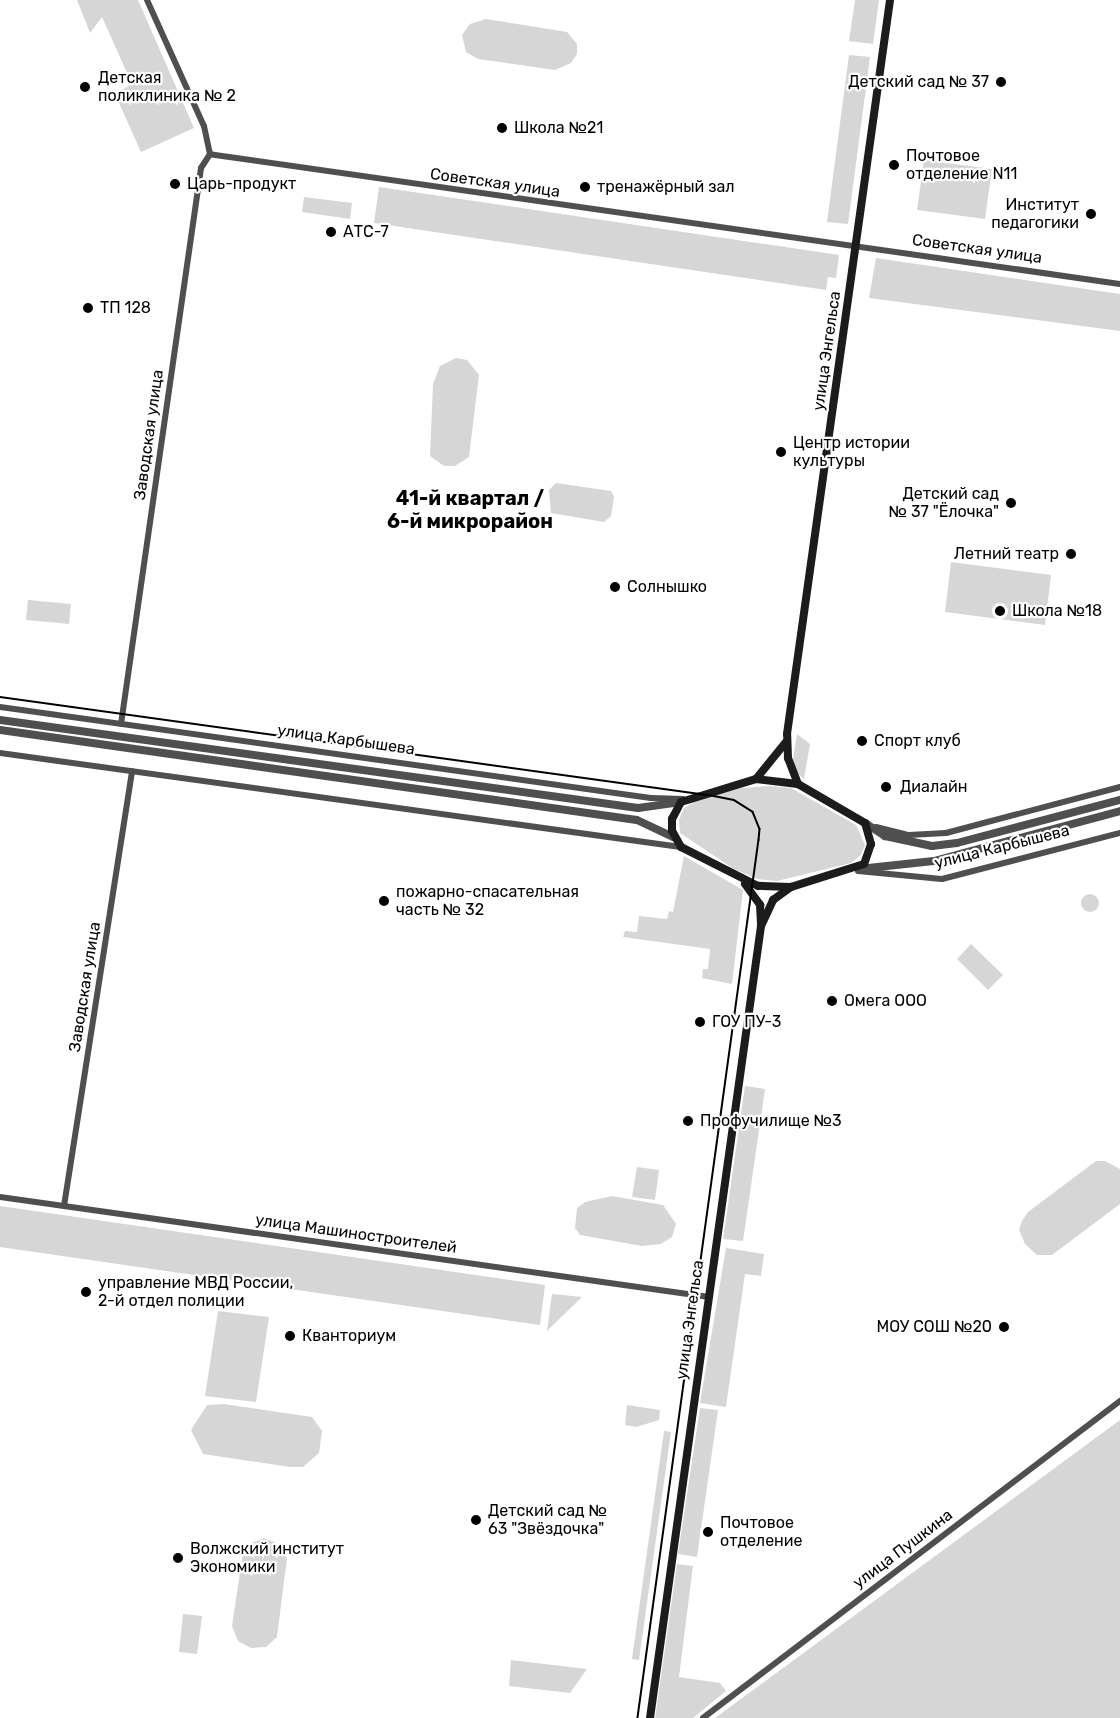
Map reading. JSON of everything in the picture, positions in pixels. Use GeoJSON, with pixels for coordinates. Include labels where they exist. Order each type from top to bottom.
{"type":"FeatureCollection","features":[{"type":"Feature","properties":{"kind":"main road","name":"улица Энгельса"},"geometry":{"type":"LineString","coordinates":[[798,784],[787,742],[858,246],[890,0]]}},
{"type":"Feature","properties":{"kind":"main road"},"geometry":{"type":"LineString","coordinates":[[756,779],[787,742]]}},
{"type":"Feature","properties":{"kind":"main road","name":"улица Карбышева"},"geometry":{"type":"LineString","coordinates":[[684,801],[756,779],[798,784],[865,823]]}},
{"type":"Feature","properties":{"kind":"main road"},"geometry":{"type":"LineString","coordinates":[[675,838],[672,819],[684,801]]}},
{"type":"Feature","properties":{"kind":"main road"},"geometry":{"type":"LineString","coordinates":[[857,869],[869,856],[871,844],[865,823]]}},
{"type":"Feature","properties":{"kind":"main road","name":"улица Карбышева"},"geometry":{"type":"LineString","coordinates":[[675,838],[681,847],[742,880],[758,886],[791,887],[857,869]]}},
{"type":"Feature","properties":{"kind":"main road","name":"улица Энгельса"},"geometry":{"type":"LineString","coordinates":[[742,880],[757,899],[761,926]]}},
{"type":"Feature","properties":{"kind":"main road","name":"улица Энгельса"},"geometry":{"type":"LineString","coordinates":[[650,1718],[761,926],[772,900],[791,887]]}},
{"type":"Feature","properties":{"kind":"street"},"geometry":{"type":"LineString","coordinates":[[147,0],[204,126],[210,153]]}},
{"type":"Feature","properties":{"kind":"street","name":"Советская улица"},"geometry":{"type":"LineString","coordinates":[[210,153],[311,171],[1120,284]]}},
{"type":"Feature","properties":{"kind":"street","name":"Заводская улица"},"geometry":{"type":"LineString","coordinates":[[122,724],[201,168],[210,153]]}},
{"type":"Feature","properties":{"kind":"street","name":"улица Карбышева"},"geometry":{"type":"LineString","coordinates":[[0,707],[684,801]]}},
{"type":"Feature","properties":{"kind":"street","name":"улица Карбышева"},"geometry":{"type":"LineString","coordinates":[[0,720],[638,808],[684,801]]}},
{"type":"Feature","properties":{"kind":"street"},"geometry":{"type":"LineString","coordinates":[[0,730],[637,820],[675,838]]}},
{"type":"Feature","properties":{"kind":"street","name":"улица Карбышева"},"geometry":{"type":"LineString","coordinates":[[0,753],[681,847]]}},
{"type":"Feature","properties":{"kind":"street","name":"Заводская улица"},"geometry":{"type":"LineString","coordinates":[[64,1206],[132,771]]}},
{"type":"Feature","properties":{"kind":"street","name":"улица Карбышева"},"geometry":{"type":"LineString","coordinates":[[865,823],[886,831],[928,836],[1120,787]]}},
{"type":"Feature","properties":{"kind":"street","name":"улица Карбышева"},"geometry":{"type":"LineString","coordinates":[[865,823],[885,837],[932,846],[957,843],[1120,800]]}},
{"type":"Feature","properties":{"kind":"street","name":"улица Карбышева"},"geometry":{"type":"LineString","coordinates":[[857,869],[934,861],[1120,811]]}},
{"type":"Feature","properties":{"kind":"street","name":"улица Карбышева"},"geometry":{"type":"LineString","coordinates":[[857,869],[908,879],[942,879],[1120,832]]}},
{"type":"Feature","properties":{"kind":"street","name":"улица Машиностроителей"},"geometry":{"type":"LineString","coordinates":[[0,1197],[709,1298]]}},
{"type":"Feature","properties":{"kind":"street","name":"улица Пушкина"},"geometry":{"type":"LineString","coordinates":[[703,1718],[1120,1401]]}},
{"type":"Feature","properties":{"kind":"shaded area"},"geometry":{"type":"Polygon","coordinates":[[[77,0],[138,0],[194,128],[141,152],[115,94],[132,84],[102,17],[90,33],[77,0]]]}},
{"type":"Feature","properties":{"kind":"shaded area"},"geometry":{"type":"Polygon","coordinates":[[[855,0],[879,0],[873,44],[849,41],[855,0]]]}},
{"type":"Feature","properties":{"kind":"shaded area"},"geometry":{"type":"Polygon","coordinates":[[[486,19],[567,32],[577,44],[577,54],[571,63],[555,70],[478,59],[466,52],[462,35],[470,24],[486,19]]]}},
{"type":"Feature","properties":{"kind":"shaded area"},"geometry":{"type":"Polygon","coordinates":[[[849,55],[870,57],[848,224],[827,222],[849,55]]]}},
{"type":"Feature","properties":{"kind":"shaded area"},"geometry":{"type":"Polygon","coordinates":[[[924,160],[992,169],[985,219],[917,210],[924,160]]]}},
{"type":"Feature","properties":{"kind":"shaded area"},"geometry":{"type":"Polygon","coordinates":[[[379,187],[839,255],[836,278],[828,277],[826,290],[374,223],[379,187]]]}},
{"type":"Feature","properties":{"kind":"shaded area"},"geometry":{"type":"Polygon","coordinates":[[[304,197],[352,203],[350,219],[302,212],[304,197]]]}},
{"type":"Feature","properties":{"kind":"shaded area"},"geometry":{"type":"Polygon","coordinates":[[[876,258],[1120,294],[1120,331],[869,298],[876,258]]]}},
{"type":"Feature","properties":{"kind":"shaded area"},"geometry":{"type":"Polygon","coordinates":[[[456,358],[467,360],[479,375],[469,457],[455,466],[444,466],[430,456],[433,384],[440,366],[456,358]]]}},
{"type":"Feature","properties":{"kind":"shaded area"},"geometry":{"type":"Polygon","coordinates":[[[556,483],[611,491],[614,497],[611,516],[604,522],[551,513],[549,490],[556,483]]]}},
{"type":"Feature","properties":{"kind":"shaded area"},"geometry":{"type":"Polygon","coordinates":[[[951,562],[1051,575],[1045,625],[945,612],[951,562]]]}},
{"type":"Feature","properties":{"kind":"shaded area"},"geometry":{"type":"Polygon","coordinates":[[[28,600],[71,604],[69,624],[26,620],[28,600]]]}},
{"type":"Feature","properties":{"kind":"shaded area"},"geometry":{"type":"Polygon","coordinates":[[[797,734],[810,744],[804,779],[796,772],[793,759],[797,734]]]}},
{"type":"Feature","properties":{"kind":"shaded area"},"geometry":{"type":"Polygon","coordinates":[[[770,786],[791,788],[856,825],[865,845],[861,855],[851,863],[777,881],[758,879],[734,869],[680,833],[679,820],[684,808],[698,800],[742,788],[770,786]]]}},
{"type":"Feature","properties":{"kind":"shaded area"},"geometry":{"type":"Polygon","coordinates":[[[684,856],[743,890],[732,984],[702,978],[703,969],[708,969],[710,949],[623,937],[625,931],[637,932],[639,916],[667,919],[669,911],[673,912],[684,856]]]}},
{"type":"Feature","properties":{"kind":"shaded area"},"geometry":{"type":"Polygon","coordinates":[[[1090,894],[1096,897],[1099,903],[1096,909],[1090,912],[1084,909],[1081,903],[1084,897],[1090,894]]]}},
{"type":"Feature","properties":{"kind":"shaded area"},"geometry":{"type":"Polygon","coordinates":[[[971,944],[1003,975],[988,990],[957,959],[971,944]]]}},
{"type":"Feature","properties":{"kind":"shaded area"},"geometry":{"type":"Polygon","coordinates":[[[745,1086],[765,1089],[743,1241],[723,1239],[745,1086]]]}},
{"type":"Feature","properties":{"kind":"shaded area"},"geometry":{"type":"Polygon","coordinates":[[[1096,1161],[1105,1161],[1120,1169],[1120,1204],[1052,1255],[1037,1255],[1025,1244],[1019,1230],[1022,1221],[1028,1212],[1096,1161]]]}},
{"type":"Feature","properties":{"kind":"shaded area"},"geometry":{"type":"Polygon","coordinates":[[[637,1167],[659,1170],[655,1200],[632,1197],[637,1167]]]}},
{"type":"Feature","properties":{"kind":"shaded area"},"geometry":{"type":"Polygon","coordinates":[[[612,1196],[663,1205],[676,1224],[672,1237],[661,1244],[642,1246],[580,1235],[575,1228],[577,1208],[585,1202],[612,1196]]]}},
{"type":"Feature","properties":{"kind":"shaded area"},"geometry":{"type":"Polygon","coordinates":[[[0,1206],[545,1285],[540,1325],[0,1247],[0,1206]]]}},
{"type":"Feature","properties":{"kind":"shaded area"},"geometry":{"type":"Polygon","coordinates":[[[726,1248],[764,1254],[761,1276],[745,1274],[726,1407],[700,1403],[726,1248]]]}},
{"type":"Feature","properties":{"kind":"shaded area"},"geometry":{"type":"Polygon","coordinates":[[[552,1294],[582,1297],[547,1331],[552,1294]]]}},
{"type":"Feature","properties":{"kind":"shaded area"},"geometry":{"type":"Polygon","coordinates":[[[218,1311],[269,1317],[256,1402],[205,1396],[218,1311]]]}},
{"type":"Feature","properties":{"kind":"shaded area"},"geometry":{"type":"Polygon","coordinates":[[[224,1404],[312,1417],[322,1431],[319,1453],[303,1467],[203,1454],[191,1430],[207,1405],[224,1404]]]}},
{"type":"Feature","properties":{"kind":"shaded area"},"geometry":{"type":"Polygon","coordinates":[[[627,1405],[660,1410],[659,1420],[636,1427],[625,1425],[627,1405]]]}},
{"type":"Feature","properties":{"kind":"shaded area"},"geometry":{"type":"Polygon","coordinates":[[[700,1408],[718,1410],[697,1557],[678,1554],[700,1408]]]}},
{"type":"Feature","properties":{"kind":"shaded area"},"geometry":{"type":"Polygon","coordinates":[[[1120,1420],[1120,1718],[715,1718],[1120,1420]]]}},
{"type":"Feature","properties":{"kind":"shaded area"},"geometry":{"type":"Polygon","coordinates":[[[664,1431],[671,1432],[639,1660],[632,1659],[664,1431]]]}},
{"type":"Feature","properties":{"kind":"shaded area"},"geometry":{"type":"Polygon","coordinates":[[[264,1538],[274,1542],[287,1558],[277,1637],[266,1647],[251,1648],[238,1641],[232,1626],[243,1553],[252,1543],[264,1538]]]}},
{"type":"Feature","properties":{"kind":"shaded area"},"geometry":{"type":"Polygon","coordinates":[[[677,1564],[693,1566],[679,1677],[720,1683],[726,1691],[693,1718],[655,1718],[677,1564]]]}},
{"type":"Feature","properties":{"kind":"shaded area"},"geometry":{"type":"Polygon","coordinates":[[[183,1614],[202,1616],[197,1654],[179,1652],[183,1614]]]}},
{"type":"Feature","properties":{"kind":"shaded area"},"geometry":{"type":"Polygon","coordinates":[[[511,1660],[587,1669],[570,1693],[509,1686],[511,1660]]]}},
{"type":"Feature","properties":{"kind":"tram line"},"geometry":{"type":"LineString","coordinates":[[0,697],[714,796],[734,800],[753,812],[760,829],[759,840],[638,1718]]}},
{"type":"Feature","properties":{"kind":"place","name":"Детский сад № 37"},"geometry":{"type":"Point","coordinates":[1001,82]}},
{"type":"Feature","properties":{"kind":"place","name":"Детская поликлиника № 2"},"geometry":{"type":"Point","coordinates":[85,87]}},
{"type":"Feature","properties":{"kind":"place","name":"Школа №21"},"geometry":{"type":"Point","coordinates":[502,128]}},
{"type":"Feature","properties":{"kind":"place","name":"Почтовое отделение N11"},"geometry":{"type":"Point","coordinates":[894,165]}},
{"type":"Feature","properties":{"kind":"place","name":"Царь-продукт"},"geometry":{"type":"Point","coordinates":[175,184]}},
{"type":"Feature","properties":{"kind":"place","name":"тренажёрный зал"},"geometry":{"type":"Point","coordinates":[585,187]}},
{"type":"Feature","properties":{"kind":"place","name":"Институт педагогики"},"geometry":{"type":"Point","coordinates":[1091,214]}},
{"type":"Feature","properties":{"kind":"place","name":"АТС-7"},"geometry":{"type":"Point","coordinates":[331,232]}},
{"type":"Feature","properties":{"kind":"place","name":"ТП 128"},"geometry":{"type":"Point","coordinates":[88,308]}},
{"type":"Feature","properties":{"kind":"place","name":"Центр истории культуры"},"geometry":{"type":"Point","coordinates":[781,452]}},
{"type":"Feature","properties":{"kind":"place","name":"Детский сад № 37 \"Ёлочка\""},"geometry":{"type":"Point","coordinates":[1011,503]}},
{"type":"Feature","properties":{"kind":"place","name":"Летний театр"},"geometry":{"type":"Point","coordinates":[1071,554]}},
{"type":"Feature","properties":{"kind":"place","name":"Солнышко"},"geometry":{"type":"Point","coordinates":[615,587]}},
{"type":"Feature","properties":{"kind":"place","name":"Школа №18"},"geometry":{"type":"Point","coordinates":[1000,611]}},
{"type":"Feature","properties":{"kind":"place","name":"Спорт клуб"},"geometry":{"type":"Point","coordinates":[862,741]}},
{"type":"Feature","properties":{"kind":"place","name":"Диалайн"},"geometry":{"type":"Point","coordinates":[886,787]}},
{"type":"Feature","properties":{"kind":"place","name":"пожарно-спасательная часть № 32"},"geometry":{"type":"Point","coordinates":[384,901]}},
{"type":"Feature","properties":{"kind":"place","name":"Омега ООО"},"geometry":{"type":"Point","coordinates":[832,1001]}},
{"type":"Feature","properties":{"kind":"place","name":"ГОУ ПУ-3"},"geometry":{"type":"Point","coordinates":[700,1022]}},
{"type":"Feature","properties":{"kind":"place","name":"Профучилище №3"},"geometry":{"type":"Point","coordinates":[688,1121]}},
{"type":"Feature","properties":{"kind":"place","name":"управление МВД России, 2-й отдел полиции"},"geometry":{"type":"Point","coordinates":[86,1292]}},
{"type":"Feature","properties":{"kind":"place","name":"МОУ СОШ №20"},"geometry":{"type":"Point","coordinates":[1004,1327]}},
{"type":"Feature","properties":{"kind":"place","name":"Кванториум"},"geometry":{"type":"Point","coordinates":[290,1336]}},
{"type":"Feature","properties":{"kind":"place","name":"Детский сад № 63 \"Звёздочка\""},"geometry":{"type":"Point","coordinates":[476,1520]}},
{"type":"Feature","properties":{"kind":"place","name":"Почтовое отделение"},"geometry":{"type":"Point","coordinates":[708,1532]}},
{"type":"Feature","properties":{"kind":"place","name":"Волжский институт Экономики"},"geometry":{"type":"Point","coordinates":[178,1558]}},
{"type":"Feature","properties":{"kind":"district","name":"41-й квартал / 6-й микрорайон"},"geometry":{"type":"Point","coordinates":[470,510]}}]}
